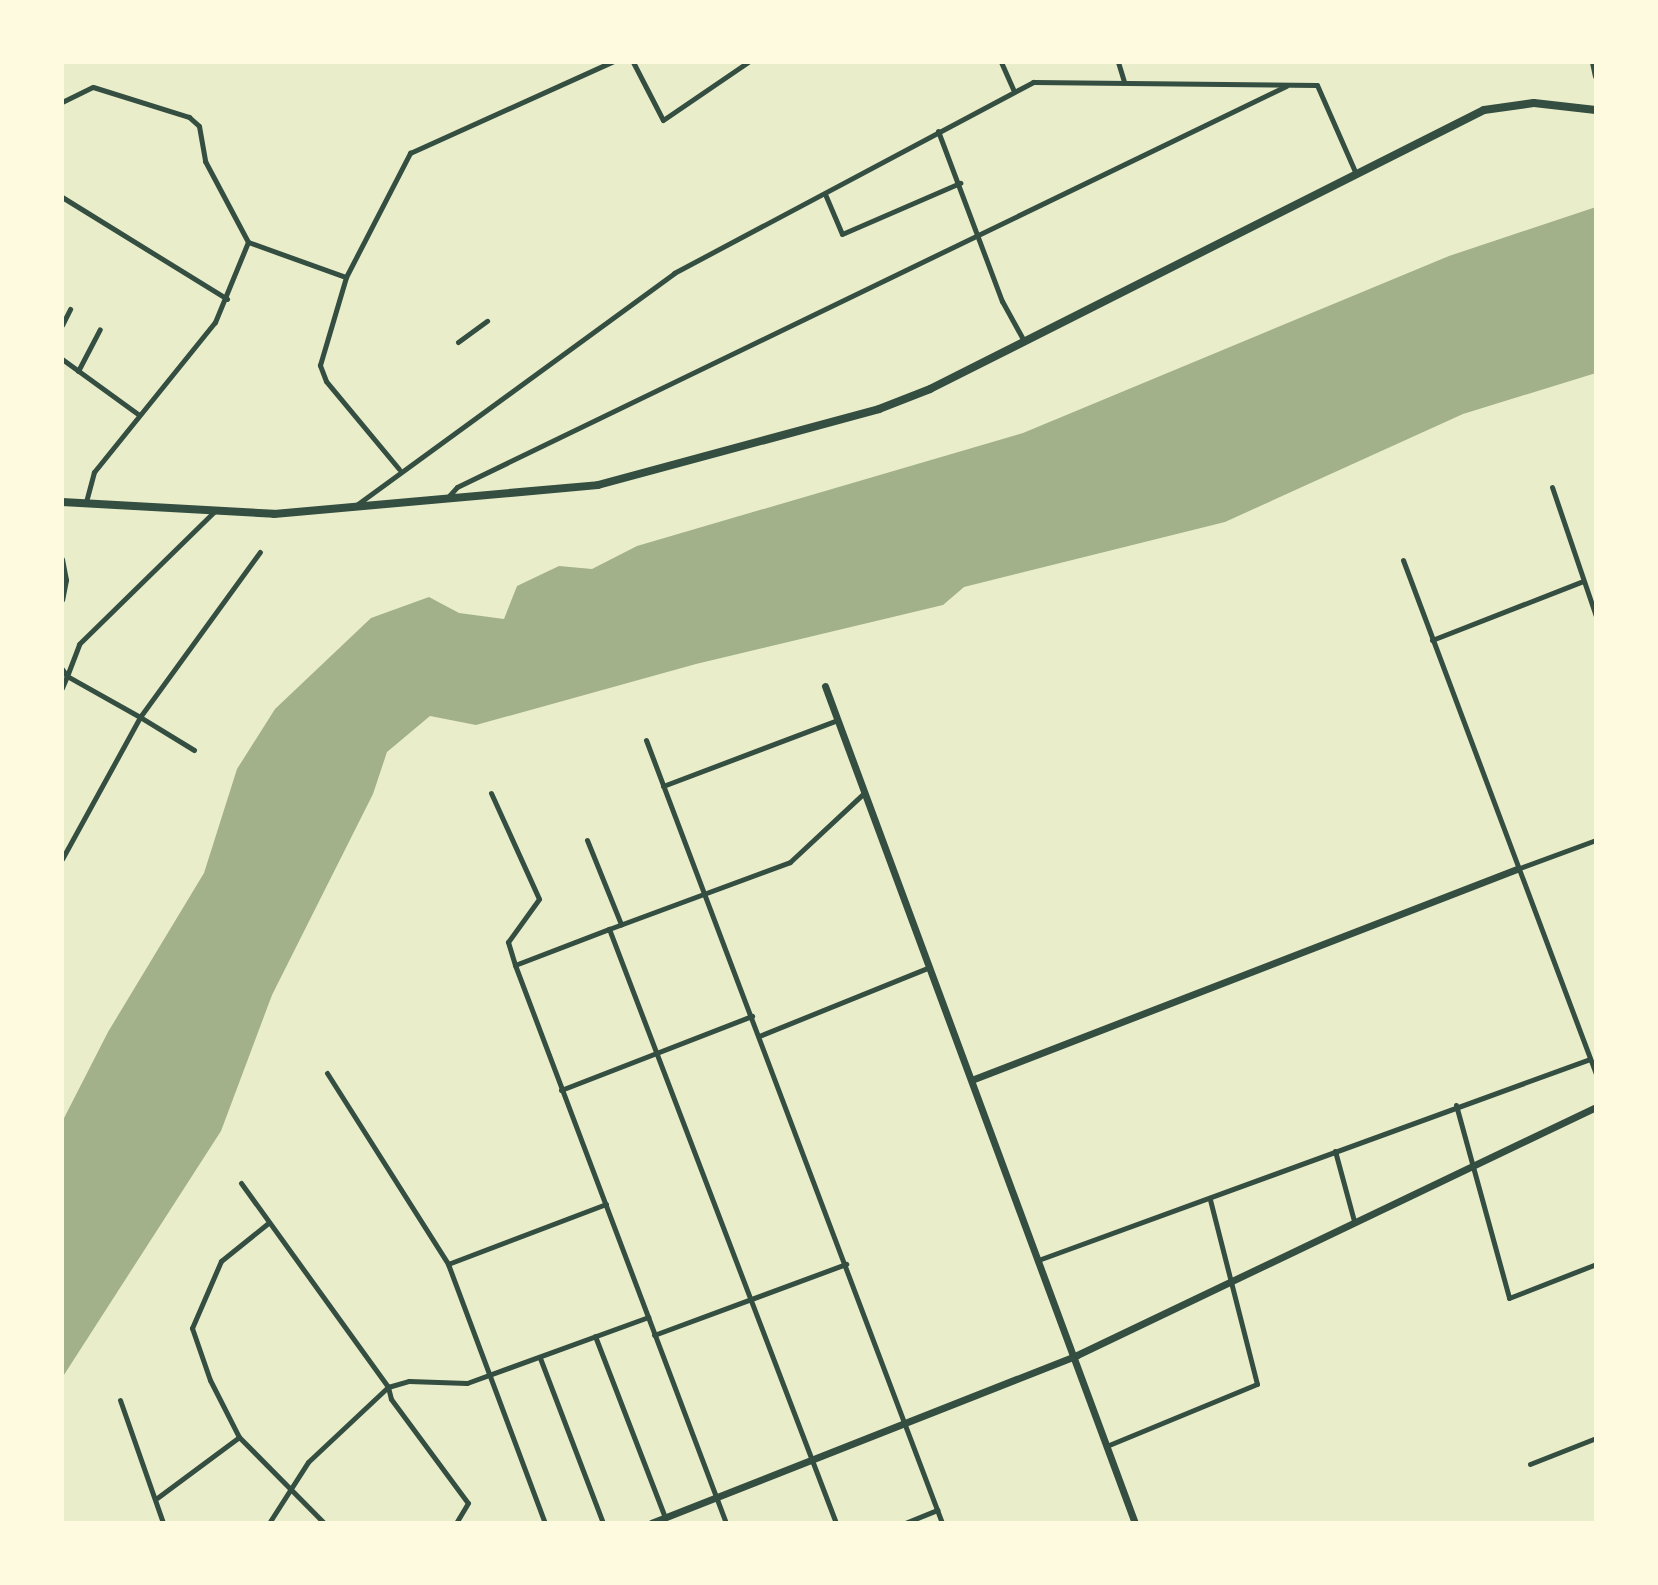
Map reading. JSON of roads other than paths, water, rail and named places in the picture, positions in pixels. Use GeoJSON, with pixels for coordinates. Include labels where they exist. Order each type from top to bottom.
{"type":"FeatureCollection","features":[{"type":"Feature","properties":{"kind":"main road"},"geometry":{"type":"LineString","coordinates":[[62,502],[274,514],[598,485],[879,409],[1025,342],[1484,110],[1534,103],[1596,110]]}},
{"type":"Feature","properties":{"kind":"street"},"geometry":{"type":"LineString","coordinates":[[399,469],[326,381],[320,365],[346,277],[410,153],[612,62]]}},
{"type":"Feature","properties":{"kind":"street"},"geometry":{"type":"LineString","coordinates":[[633,62],[663,120],[748,62]]}},
{"type":"Feature","properties":{"kind":"street"},"geometry":{"type":"LineString","coordinates":[[1001,62],[1013,89]]}},
{"type":"Feature","properties":{"kind":"street"},"geometry":{"type":"LineString","coordinates":[[1118,62],[1124,82]]}},
{"type":"Feature","properties":{"kind":"street"},"geometry":{"type":"LineString","coordinates":[[1593,62],[1596,76]]}},
{"type":"Feature","properties":{"kind":"street"},"geometry":{"type":"LineString","coordinates":[[354,507],[399,469],[674,273],[825,194],[1013,89],[1033,82],[1317,85],[1356,174]]}},
{"type":"Feature","properties":{"kind":"street"},"geometry":{"type":"LineString","coordinates":[[448,498],[457,487],[1290,84]]}},
{"type":"Feature","properties":{"kind":"street"},"geometry":{"type":"LineString","coordinates":[[62,102],[93,87],[189,117],[199,126],[205,161],[248,242],[346,277]]}},
{"type":"Feature","properties":{"kind":"street"},"geometry":{"type":"LineString","coordinates":[[938,131],[979,233],[1002,301],[1025,342]]}},
{"type":"Feature","properties":{"kind":"street"},"geometry":{"type":"LineString","coordinates":[[825,194],[842,234],[960,183]]}},
{"type":"Feature","properties":{"kind":"street"},"geometry":{"type":"LineString","coordinates":[[62,197],[227,299]]}},
{"type":"Feature","properties":{"kind":"street"},"geometry":{"type":"LineString","coordinates":[[86,502],[94,472],[215,322],[248,242]]}},
{"type":"Feature","properties":{"kind":"street"},"geometry":{"type":"LineString","coordinates":[[62,325],[70,309]]}},
{"type":"Feature","properties":{"kind":"street"},"geometry":{"type":"LineString","coordinates":[[458,342],[487,321]]}},
{"type":"Feature","properties":{"kind":"street"},"geometry":{"type":"LineString","coordinates":[[78,371],[100,329]]}},
{"type":"Feature","properties":{"kind":"street"},"geometry":{"type":"LineString","coordinates":[[62,359],[139,415]]}},
{"type":"Feature","properties":{"kind":"street"},"geometry":{"type":"LineString","coordinates":[[1552,487],[1596,616]]}},
{"type":"Feature","properties":{"kind":"street"},"geometry":{"type":"LineString","coordinates":[[62,688],[79,644],[215,510]]}},
{"type":"Feature","properties":{"kind":"street"},"geometry":{"type":"LineString","coordinates":[[62,859],[140,717],[260,552]]}},
{"type":"Feature","properties":{"kind":"street"},"geometry":{"type":"LineString","coordinates":[[62,559],[66,580],[62,600]]}},
{"type":"Feature","properties":{"kind":"street"},"geometry":{"type":"LineString","coordinates":[[1403,560],[1596,1074]]}},
{"type":"Feature","properties":{"kind":"street"},"geometry":{"type":"LineString","coordinates":[[1432,640],[1583,581]]}},
{"type":"Feature","properties":{"kind":"street"},"geometry":{"type":"LineString","coordinates":[[62,669],[67,676],[194,750]]}},
{"type":"Feature","properties":{"kind":"street"},"geometry":{"type":"LineString","coordinates":[[825,686],[1077,1355],[1135,1523]]}},
{"type":"Feature","properties":{"kind":"street"},"geometry":{"type":"LineString","coordinates":[[663,786],[838,720]]}},
{"type":"Feature","properties":{"kind":"street"},"geometry":{"type":"LineString","coordinates":[[646,740],[942,1523]]}},
{"type":"Feature","properties":{"kind":"street"},"geometry":{"type":"LineString","coordinates":[[491,793],[539,899],[508,942],[515,965],[726,1523]]}},
{"type":"Feature","properties":{"kind":"street"},"geometry":{"type":"LineString","coordinates":[[515,965],[790,862],[865,793]]}},
{"type":"Feature","properties":{"kind":"street"},"geometry":{"type":"LineString","coordinates":[[587,840],[621,924]]}},
{"type":"Feature","properties":{"kind":"street"},"geometry":{"type":"LineString","coordinates":[[974,1079],[1517,869],[1594,841],[1596,850]]}},
{"type":"Feature","properties":{"kind":"street"},"geometry":{"type":"LineString","coordinates":[[609,929],[836,1523]]}},
{"type":"Feature","properties":{"kind":"street"},"geometry":{"type":"LineString","coordinates":[[759,1036],[931,966]]}},
{"type":"Feature","properties":{"kind":"street"},"geometry":{"type":"LineString","coordinates":[[561,1090],[752,1016]]}},
{"type":"Feature","properties":{"kind":"street"},"geometry":{"type":"LineString","coordinates":[[1041,1259],[1210,1199],[1456,1105],[1590,1059]]}},
{"type":"Feature","properties":{"kind":"street"},"geometry":{"type":"LineString","coordinates":[[327,1073],[448,1264],[487,1376],[545,1523]]}},
{"type":"Feature","properties":{"kind":"street"},"geometry":{"type":"LineString","coordinates":[[1456,1105],[1509,1298],[1596,1264]]}},
{"type":"Feature","properties":{"kind":"street"},"geometry":{"type":"LineString","coordinates":[[651,1523],[1077,1355],[1473,1163],[1596,1107]]}},
{"type":"Feature","properties":{"kind":"street"},"geometry":{"type":"LineString","coordinates":[[1335,1151],[1354,1221]]}},
{"type":"Feature","properties":{"kind":"street"},"geometry":{"type":"LineString","coordinates":[[241,1183],[267,1224],[388,1387],[391,1399],[468,1503],[456,1523]]}},
{"type":"Feature","properties":{"kind":"street"},"geometry":{"type":"LineString","coordinates":[[1109,1445],[1257,1384],[1210,1199]]}},
{"type":"Feature","properties":{"kind":"street"},"geometry":{"type":"LineString","coordinates":[[448,1264],[606,1204]]}},
{"type":"Feature","properties":{"kind":"street"},"geometry":{"type":"LineString","coordinates":[[267,1224],[221,1261],[192,1328],[210,1380],[239,1437],[292,1487],[324,1523]]}},
{"type":"Feature","properties":{"kind":"street"},"geometry":{"type":"LineString","coordinates":[[654,1335],[846,1264]]}},
{"type":"Feature","properties":{"kind":"street"},"geometry":{"type":"LineString","coordinates":[[269,1523],[308,1462],[388,1387],[409,1381],[467,1383],[648,1317]]}},
{"type":"Feature","properties":{"kind":"street"},"geometry":{"type":"LineString","coordinates":[[595,1336],[665,1517]]}},
{"type":"Feature","properties":{"kind":"street"},"geometry":{"type":"LineString","coordinates":[[540,1358],[603,1523]]}},
{"type":"Feature","properties":{"kind":"street"},"geometry":{"type":"LineString","coordinates":[[120,1400],[157,1498]]}},
{"type":"Feature","properties":{"kind":"street"},"geometry":{"type":"LineString","coordinates":[[163,1523],[154,1506],[157,1498],[239,1437]]}},
{"type":"Feature","properties":{"kind":"street"},"geometry":{"type":"LineString","coordinates":[[1530,1464],[1596,1438]]}},
{"type":"Feature","properties":{"kind":"street"},"geometry":{"type":"LineString","coordinates":[[905,1523],[937,1510]]}}]}
